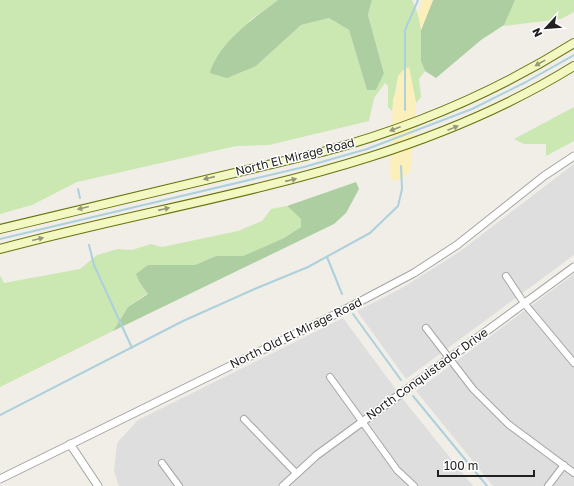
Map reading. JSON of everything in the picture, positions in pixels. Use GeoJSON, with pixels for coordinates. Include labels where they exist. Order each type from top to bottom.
{"type":"FeatureCollection","features":[{"type":"Feature","properties":{"kind":"main road","name":"North El Mirage Road"},"geometry":{"type":"LineString","coordinates":[[0,228],[322,152],[369,138],[420,120],[502,84],[574,44]]}},
{"type":"Feature","properties":{"kind":"main road","name":"North El Mirage Road"},"geometry":{"type":"LineString","coordinates":[[0,249],[307,176],[376,156],[417,142],[497,109],[574,66]]}},
{"type":"Feature","properties":{"kind":"street","name":"North Old El Mirage Road"},"geometry":{"type":"LineString","coordinates":[[0,479],[344,310],[408,276],[445,254],[544,176],[574,156]]}},
{"type":"Feature","properties":{"kind":"street","name":"North Conquistador Drive"},"geometry":{"type":"LineString","coordinates":[[283,486],[296,473],[362,421],[574,267]]}},
{"type":"Feature","properties":{"kind":"street"},"geometry":{"type":"LineString","coordinates":[[506,276],[524,302],[574,363]]}},
{"type":"Feature","properties":{"kind":"street"},"geometry":{"type":"LineString","coordinates":[[426,328],[473,389],[508,424],[574,473]]}},
{"type":"Feature","properties":{"kind":"street"},"geometry":{"type":"LineString","coordinates":[[330,377],[397,470],[414,486]]}},
{"type":"Feature","properties":{"kind":"street"},"geometry":{"type":"LineString","coordinates":[[244,419],[296,473]]}},
{"type":"Feature","properties":{"kind":"street"},"geometry":{"type":"LineString","coordinates":[[70,444],[98,486]]}},
{"type":"Feature","properties":{"kind":"street"},"geometry":{"type":"LineString","coordinates":[[162,463],[179,486]]}},
{"type":"Feature","properties":{"kind":"street"},"geometry":{"type":"LineString","coordinates":[[548,486],[564,465]]}},
{"type":"Feature","properties":{"kind":"shaded area"},"geometry":{"type":"Polygon","coordinates":[[[574,164],[574,255],[406,379],[357,311],[402,288],[459,252],[574,164]]]}},
{"type":"Feature","properties":{"kind":"shaded area"},"geometry":{"type":"Polygon","coordinates":[[[574,274],[574,486],[493,486],[416,391],[574,274]]]}},
{"type":"Feature","properties":{"kind":"shaded area"},"geometry":{"type":"Polygon","coordinates":[[[343,318],[406,403],[473,486],[119,486],[114,471],[117,443],[138,420],[343,318]]]}},
{"type":"Feature","properties":{"kind":"green space"},"geometry":{"type":"Polygon","coordinates":[[[0,0],[278,0],[249,21],[256,66],[301,25],[329,18],[349,30],[367,90],[376,90],[384,72],[368,15],[372,0],[412,0],[420,22],[421,56],[425,71],[419,79],[421,97],[416,103],[409,68],[398,76],[392,111],[388,107],[388,86],[385,83],[374,98],[369,121],[269,145],[236,146],[77,182],[32,205],[0,214],[0,0]]]}},
{"type":"Feature","properties":{"kind":"green space"},"geometry":{"type":"Polygon","coordinates":[[[278,0],[372,0],[368,15],[384,73],[376,90],[367,90],[349,30],[329,18],[301,25],[256,66],[227,78],[210,73],[214,62],[229,41],[248,23],[278,0]]]}},
{"type":"Feature","properties":{"kind":"green space"},"geometry":{"type":"Polygon","coordinates":[[[433,0],[515,0],[504,25],[481,40],[436,78],[425,71],[421,61],[421,30],[433,0]]]}},
{"type":"Feature","properties":{"kind":"green space"},"geometry":{"type":"Polygon","coordinates":[[[515,0],[574,0],[574,12],[561,19],[503,26],[515,0]]]}},
{"type":"Feature","properties":{"kind":"green space"},"geometry":{"type":"Polygon","coordinates":[[[574,107],[574,141],[546,156],[546,144],[524,144],[514,139],[574,107]]]}},
{"type":"Feature","properties":{"kind":"green space"},"geometry":{"type":"Polygon","coordinates":[[[356,182],[359,189],[346,213],[334,224],[113,331],[128,307],[148,294],[140,283],[136,274],[148,265],[195,265],[216,256],[243,256],[284,238],[301,227],[301,219],[287,206],[356,182]]]}},
{"type":"Feature","properties":{"kind":"green space"},"geometry":{"type":"Polygon","coordinates":[[[287,206],[301,219],[301,227],[284,238],[243,256],[216,256],[195,265],[148,265],[140,283],[148,293],[128,307],[113,331],[0,387],[0,275],[4,283],[80,269],[97,255],[118,249],[132,250],[151,244],[162,247],[238,231],[262,221],[271,209],[287,206]]]}},
{"type":"Feature","properties":{"kind":"sand"},"geometry":{"type":"Polygon","coordinates":[[[422,0],[433,0],[421,30],[418,13],[422,0]]]}},
{"type":"Feature","properties":{"kind":"sand"},"geometry":{"type":"Polygon","coordinates":[[[409,67],[416,103],[411,170],[402,178],[391,181],[390,169],[393,99],[398,86],[398,76],[402,71],[409,67]]]}},
{"type":"Feature","properties":{"kind":"waterway"},"geometry":{"type":"LineString","coordinates":[[405,110],[405,30],[418,0]]}},
{"type":"Feature","properties":{"kind":"waterway"},"geometry":{"type":"LineString","coordinates":[[0,239],[304,167],[367,149],[472,109],[526,82],[574,55]]}},
{"type":"Feature","properties":{"kind":"waterway"},"geometry":{"type":"LineString","coordinates":[[0,415],[183,321],[308,267],[370,233],[398,206],[402,189],[401,166]]}},
{"type":"Feature","properties":{"kind":"waterway"},"geometry":{"type":"LineString","coordinates":[[78,189],[80,198]]}},
{"type":"Feature","properties":{"kind":"waterway"},"geometry":{"type":"LineString","coordinates":[[89,245],[94,265],[132,348]]}},
{"type":"Feature","properties":{"kind":"waterway"},"geometry":{"type":"LineString","coordinates":[[327,257],[342,294]]}},
{"type":"Feature","properties":{"kind":"waterway"},"geometry":{"type":"LineString","coordinates":[[353,314],[401,380]]}},
{"type":"Feature","properties":{"kind":"waterway"},"geometry":{"type":"LineString","coordinates":[[413,396],[487,486]]}}]}
